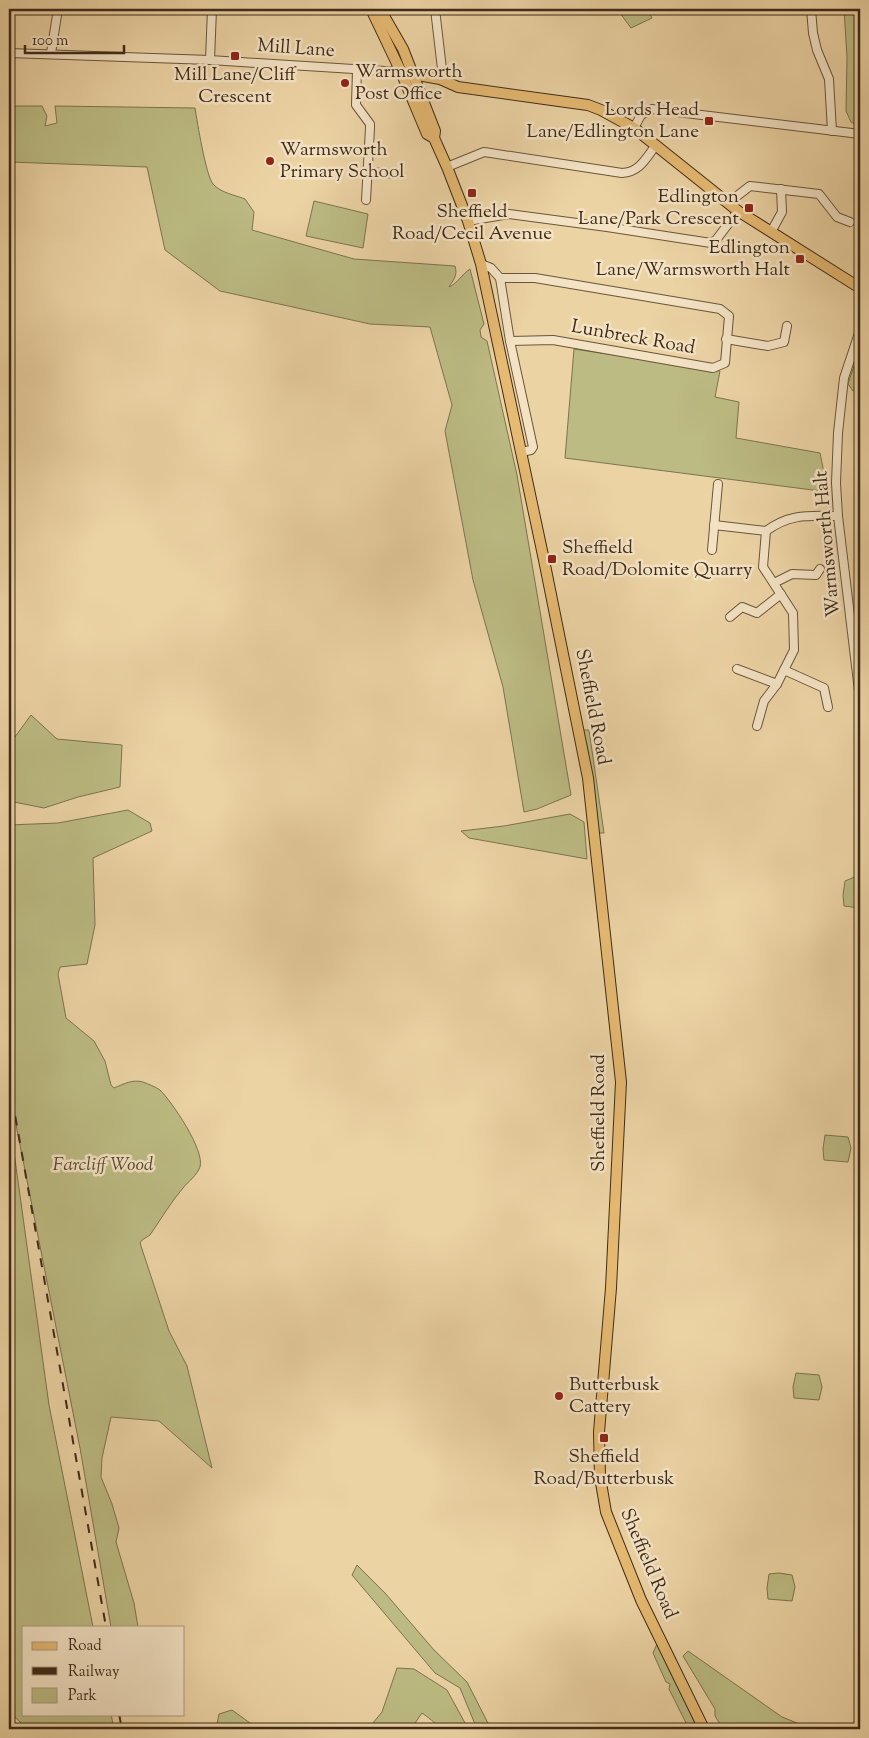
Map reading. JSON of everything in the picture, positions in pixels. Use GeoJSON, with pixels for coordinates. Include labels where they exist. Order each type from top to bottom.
{"type":"FeatureCollection","features":[{"type":"Feature","properties":{"kind":"main road","name":"Sheffield Road"},"geometry":{"type":"LineString","coordinates":[[371,9],[402,72],[427,134],[434,138]]}},
{"type":"Feature","properties":{"kind":"main road","name":"Sheffield Road"},"geometry":{"type":"LineString","coordinates":[[380,9],[403,49],[414,73],[435,132],[434,138],[468,221],[481,264],[588,778],[621,1082],[611,1288],[599,1432],[600,1477],[606,1512],[641,1600],[704,1729]]}},
{"type":"Feature","properties":{"kind":"main road"},"geometry":{"type":"LineString","coordinates":[[402,72],[440,79],[458,87],[588,106],[601,110],[634,128],[738,211],[860,288]]}},
{"type":"Feature","properties":{"kind":"street"},"geometry":{"type":"LineString","coordinates":[[51,53],[58,9]]}},
{"type":"Feature","properties":{"kind":"street"},"geometry":{"type":"LineString","coordinates":[[210,60],[212,9]]}},
{"type":"Feature","properties":{"kind":"street"},"geometry":{"type":"LineString","coordinates":[[435,9],[441,62],[440,79]]}},
{"type":"Feature","properties":{"kind":"street"},"geometry":{"type":"LineString","coordinates":[[811,9],[817,50],[829,79],[832,131]]}},
{"type":"Feature","properties":{"kind":"street","name":"Mill Lane"},"geometry":{"type":"LineString","coordinates":[[9,53],[210,60],[402,72]]}},
{"type":"Feature","properties":{"kind":"street"},"geometry":{"type":"LineString","coordinates":[[357,70],[356,105],[370,124],[366,200]]}},
{"type":"Feature","properties":{"kind":"street"},"geometry":{"type":"LineString","coordinates":[[634,128],[641,115],[652,109],[860,134]]}},
{"type":"Feature","properties":{"kind":"street"},"geometry":{"type":"LineString","coordinates":[[447,167],[484,152],[630,173],[638,168],[656,145]]}},
{"type":"Feature","properties":{"kind":"street"},"geometry":{"type":"LineString","coordinates":[[367,172],[400,174]]}},
{"type":"Feature","properties":{"kind":"street"},"geometry":{"type":"LineString","coordinates":[[728,203],[750,186],[819,194],[837,217],[850,222]]}},
{"type":"Feature","properties":{"kind":"street"},"geometry":{"type":"LineString","coordinates":[[771,232],[782,212],[782,189]]}},
{"type":"Feature","properties":{"kind":"street"},"geometry":{"type":"LineString","coordinates":[[468,221],[509,214],[711,243],[716,240],[738,211]]}},
{"type":"Feature","properties":{"kind":"street"},"geometry":{"type":"LineString","coordinates":[[481,264],[491,268],[500,278],[510,342],[533,447],[530,450],[521,452]]}},
{"type":"Feature","properties":{"kind":"street"},"geometry":{"type":"LineString","coordinates":[[500,278],[534,278],[720,309],[729,316],[726,339],[768,346],[784,342],[787,326]]}},
{"type":"Feature","properties":{"kind":"street","name":"Warmsworth Halt"},"geometry":{"type":"LineString","coordinates":[[860,330],[844,378],[836,483],[838,516],[860,699]]}},
{"type":"Feature","properties":{"kind":"street","name":"Lunbreck Road"},"geometry":{"type":"LineString","coordinates":[[510,342],[553,340],[713,368],[725,363],[726,339]]}},
{"type":"Feature","properties":{"kind":"street"},"geometry":{"type":"LineString","coordinates":[[712,550],[718,484]]}},
{"type":"Feature","properties":{"kind":"street"},"geometry":{"type":"LineString","coordinates":[[714,525],[766,531],[778,522],[798,516],[838,516]]}},
{"type":"Feature","properties":{"kind":"street"},"geometry":{"type":"LineString","coordinates":[[757,726],[764,702],[777,684],[794,650],[793,613],[763,567],[766,531]]}},
{"type":"Feature","properties":{"kind":"street"},"geometry":{"type":"LineString","coordinates":[[774,584],[792,574],[818,572],[817,583]]}},
{"type":"Feature","properties":{"kind":"street"},"geometry":{"type":"LineString","coordinates":[[730,617],[742,607],[757,613],[781,594]]}},
{"type":"Feature","properties":{"kind":"street"},"geometry":{"type":"LineString","coordinates":[[737,669],[777,684]]}},
{"type":"Feature","properties":{"kind":"street"},"geometry":{"type":"LineString","coordinates":[[784,670],[824,688],[828,707]]}},
{"type":"Feature","properties":{"kind":"green space"},"geometry":{"type":"Polygon","coordinates":[[[627,9],[647,9],[652,18],[631,28],[620,13],[627,9]]]}},
{"type":"Feature","properties":{"kind":"green space"},"geometry":{"type":"Polygon","coordinates":[[[844,9],[860,9],[860,127],[851,122],[846,111],[847,57],[844,9]]]}},
{"type":"Feature","properties":{"kind":"green space"},"geometry":{"type":"Polygon","coordinates":[[[9,106],[42,106],[47,116],[45,126],[57,123],[55,106],[195,108],[210,179],[220,190],[245,199],[254,212],[252,230],[354,259],[455,266],[455,275],[449,287],[470,269],[484,324],[480,330],[481,337],[487,341],[517,475],[571,795],[537,809],[524,812],[503,687],[473,580],[445,431],[452,405],[430,327],[370,324],[220,291],[165,250],[147,167],[9,162],[9,106]]]}},
{"type":"Feature","properties":{"kind":"green space"},"geometry":{"type":"Polygon","coordinates":[[[314,201],[368,214],[363,248],[306,236],[314,201]]]}},
{"type":"Feature","properties":{"kind":"green space"},"geometry":{"type":"Polygon","coordinates":[[[860,348],[860,390],[853,391],[848,384],[860,348]]]}},
{"type":"Feature","properties":{"kind":"green space"},"geometry":{"type":"Polygon","coordinates":[[[574,349],[720,371],[715,397],[739,402],[736,438],[820,453],[828,492],[565,458],[574,349]]]}},
{"type":"Feature","properties":{"kind":"green space"},"geometry":{"type":"Polygon","coordinates":[[[31,715],[57,739],[122,745],[120,787],[78,797],[44,808],[9,801],[9,745],[31,715]]]}},
{"type":"Feature","properties":{"kind":"green space"},"geometry":{"type":"Polygon","coordinates":[[[582,730],[589,730],[604,833],[598,833],[582,730]]]}},
{"type":"Feature","properties":{"kind":"green space","name":"Farcliff Wood"},"geometry":{"type":"Polygon","coordinates":[[[128,810],[150,823],[152,831],[93,858],[95,925],[87,964],[60,967],[58,974],[66,1018],[94,1041],[105,1061],[111,1085],[114,1088],[128,1082],[139,1081],[160,1090],[193,1138],[200,1159],[199,1170],[174,1199],[150,1235],[140,1243],[169,1331],[187,1366],[212,1468],[159,1421],[111,1417],[102,1458],[101,1477],[119,1528],[116,1542],[134,1603],[138,1626],[111,1626],[80,1448],[17,1130],[9,1075],[9,825],[58,823],[128,810]]]}},
{"type":"Feature","properties":{"kind":"green space"},"geometry":{"type":"Polygon","coordinates":[[[570,814],[584,822],[587,859],[469,838],[461,831],[504,826],[570,814]]]}},
{"type":"Feature","properties":{"kind":"green space"},"geometry":{"type":"Polygon","coordinates":[[[860,876],[860,908],[844,906],[845,881],[860,876]]]}},
{"type":"Feature","properties":{"kind":"green space"},"geometry":{"type":"Polygon","coordinates":[[[9,1116],[49,1405],[93,1626],[22,1626],[22,1716],[111,1716],[114,1729],[28,1729],[9,1712],[9,1116]]]}},
{"type":"Feature","properties":{"kind":"green space"},"geometry":{"type":"Polygon","coordinates":[[[825,1135],[848,1137],[851,1148],[848,1162],[824,1160],[825,1135]]]}},
{"type":"Feature","properties":{"kind":"green space"},"geometry":{"type":"Polygon","coordinates":[[[796,1373],[819,1375],[822,1387],[819,1400],[794,1398],[793,1387],[796,1373]]]}},
{"type":"Feature","properties":{"kind":"green space"},"geometry":{"type":"Polygon","coordinates":[[[357,1565],[385,1593],[434,1650],[467,1682],[491,1729],[477,1729],[460,1688],[435,1673],[352,1575],[357,1565]]]}},
{"type":"Feature","properties":{"kind":"green space"},"geometry":{"type":"Polygon","coordinates":[[[769,1574],[792,1575],[795,1587],[792,1601],[768,1599],[769,1574]]]}},
{"type":"Feature","properties":{"kind":"green space"},"geometry":{"type":"Polygon","coordinates":[[[657,1644],[697,1729],[689,1729],[669,1689],[670,1684],[666,1682],[653,1653],[657,1644]]]}},
{"type":"Feature","properties":{"kind":"green space"},"geometry":{"type":"Polygon","coordinates":[[[688,1651],[782,1717],[812,1729],[723,1729],[715,1716],[715,1709],[683,1656],[688,1651]]]}},
{"type":"Feature","properties":{"kind":"green space"},"geometry":{"type":"Polygon","coordinates":[[[397,1668],[414,1669],[447,1690],[465,1723],[446,1728],[438,1725],[422,1713],[411,1729],[368,1729],[382,1712],[397,1668]]]}},
{"type":"Feature","properties":{"kind":"green space"},"geometry":{"type":"Polygon","coordinates":[[[232,1710],[250,1723],[263,1729],[216,1729],[219,1714],[232,1710]]]}},
{"type":"Feature","properties":{"kind":"railway"},"geometry":{"type":"LineString","coordinates":[[9,1081],[106,1626]]}},
{"type":"Feature","properties":{"kind":"railway"},"geometry":{"type":"LineString","coordinates":[[119,1716],[122,1729]]}},
{"type":"Feature","properties":{"kind":"place","name":"Mill Lane/Cliff Crescent"},"geometry":{"type":"Point","coordinates":[235,56]}},
{"type":"Feature","properties":{"kind":"place","name":"Warmsworth Post Office"},"geometry":{"type":"Point","coordinates":[345,83]}},
{"type":"Feature","properties":{"kind":"place","name":"Lords Head Lane/Edlington Lane"},"geometry":{"type":"Point","coordinates":[709,121]}},
{"type":"Feature","properties":{"kind":"place","name":"Warmsworth Primary School"},"geometry":{"type":"Point","coordinates":[270,161]}},
{"type":"Feature","properties":{"kind":"place","name":"Sheffield Road/Cecil Avenue"},"geometry":{"type":"Point","coordinates":[472,193]}},
{"type":"Feature","properties":{"kind":"place","name":"Edlington Lane/Park Crescent"},"geometry":{"type":"Point","coordinates":[749,208]}},
{"type":"Feature","properties":{"kind":"place","name":"Edlington Lane/Warmsworth Halt"},"geometry":{"type":"Point","coordinates":[800,259]}},
{"type":"Feature","properties":{"kind":"place","name":"Sheffield Road/Dolomite Quarry"},"geometry":{"type":"Point","coordinates":[552,559]}},
{"type":"Feature","properties":{"kind":"place","name":"Butterbusk Cattery"},"geometry":{"type":"Point","coordinates":[559,1396]}},
{"type":"Feature","properties":{"kind":"place","name":"Sheffield Road/Butterbusk"},"geometry":{"type":"Point","coordinates":[604,1438]}}]}
